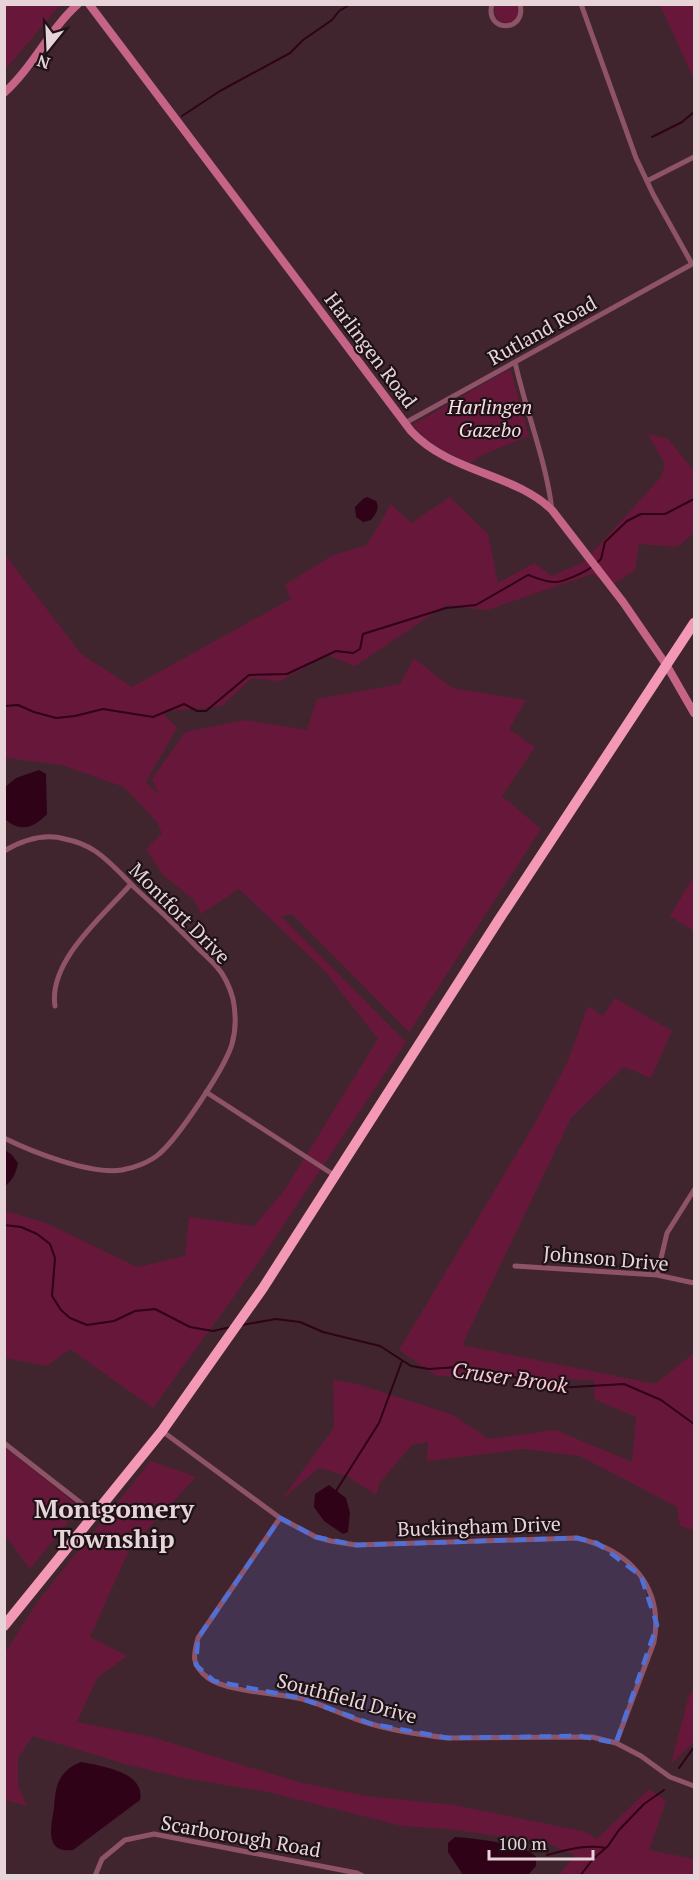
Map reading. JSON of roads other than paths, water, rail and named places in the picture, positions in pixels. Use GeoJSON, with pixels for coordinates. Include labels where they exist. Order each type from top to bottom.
{"type":"FeatureCollection","features":[{"type":"Feature","properties":{"kind":"highway"},"geometry":{"type":"LineString","coordinates":[[4,1626],[162,1431],[228,1340],[498,921],[694,623]]}},
{"type":"Feature","properties":{"kind":"street"},"geometry":{"type":"LineString","coordinates":[[4,93],[23,74],[58,25],[78,4]]}},
{"type":"Feature","properties":{"kind":"street","name":"Harlingen Road"},"geometry":{"type":"LineString","coordinates":[[89,4],[419,440],[432,450],[527,492],[544,502],[600,570],[667,666],[694,713]]}},
{"type":"Feature","properties":{"kind":"street"},"geometry":{"type":"LineString","coordinates":[[492,4],[490,13],[492,18],[504,27],[518,20],[520,4]]}},
{"type":"Feature","properties":{"kind":"street"},"geometry":{"type":"LineString","coordinates":[[581,4],[646,181],[693,263]]}},
{"type":"Feature","properties":{"kind":"street"},"geometry":{"type":"LineString","coordinates":[[646,181],[694,157]]}},
{"type":"Feature","properties":{"kind":"street","name":"Rutland Road"},"geometry":{"type":"LineString","coordinates":[[405,423],[693,263]]}},
{"type":"Feature","properties":{"kind":"street"},"geometry":{"type":"LineString","coordinates":[[515,362],[523,398],[548,482],[552,510]]}},
{"type":"Feature","properties":{"kind":"street","name":"Montfort Drive"},"geometry":{"type":"LineString","coordinates":[[4,851],[35,838],[57,837],[93,849],[218,968],[229,988],[234,1012],[234,1032],[224,1064],[170,1143],[149,1160],[123,1170],[105,1171],[75,1164],[4,1138]]}},
{"type":"Feature","properties":{"kind":"street"},"geometry":{"type":"LineString","coordinates":[[55,1006],[57,985],[62,969],[71,953],[80,939],[131,884]]}},
{"type":"Feature","properties":{"kind":"street"},"geometry":{"type":"LineString","coordinates":[[206,1092],[334,1175]]}},
{"type":"Feature","properties":{"kind":"street"},"geometry":{"type":"LineString","coordinates":[[657,1275],[667,1233],[694,1190]]}},
{"type":"Feature","properties":{"kind":"street","name":"Johnson Drive"},"geometry":{"type":"LineString","coordinates":[[515,1266],[657,1275],[694,1283]]}},
{"type":"Feature","properties":{"kind":"street","name":"Buckingham Drive"},"geometry":{"type":"LineString","coordinates":[[162,1431],[280,1518],[316,1537],[330,1541],[356,1545],[577,1538],[597,1543],[622,1557],[641,1576],[656,1612],[657,1625],[654,1642],[616,1743]]}},
{"type":"Feature","properties":{"kind":"street"},"geometry":{"type":"LineString","coordinates":[[4,1443],[96,1515]]}},
{"type":"Feature","properties":{"kind":"street","name":"Southfield Drive"},"geometry":{"type":"LineString","coordinates":[[280,1518],[198,1638],[194,1659],[196,1665],[207,1677],[234,1687],[300,1698],[372,1724],[435,1736],[448,1738],[592,1737],[616,1743],[641,1756],[670,1777],[694,1786]]}},
{"type":"Feature","properties":{"kind":"street","name":"Scarborough Road"},"geometry":{"type":"LineString","coordinates":[[95,1875],[102,1859],[125,1839],[154,1834],[363,1875]]}},
{"type":"Feature","properties":{"kind":"waterway"},"geometry":{"type":"LineString","coordinates":[[182,116],[220,91],[290,53],[303,40],[332,20],[339,11],[351,4]]}},
{"type":"Feature","properties":{"kind":"waterway"},"geometry":{"type":"LineString","coordinates":[[652,137],[682,122],[694,112]]}},
{"type":"Feature","properties":{"kind":"waterway"},"geometry":{"type":"LineString","coordinates":[[597,563],[601,559],[605,542],[627,521],[641,514],[665,514],[694,499]]}},
{"type":"Feature","properties":{"kind":"waterway"},"geometry":{"type":"LineString","coordinates":[[4,706],[18,705],[56,718],[103,709],[153,717],[184,704],[197,711],[206,711],[249,675],[287,674],[336,651],[353,653],[360,649],[363,634],[446,608],[476,605],[528,575],[557,582],[575,576],[593,566]]}},
{"type":"Feature","properties":{"kind":"waterway","name":"Cruser Brook"},"geometry":{"type":"LineString","coordinates":[[4,1225],[21,1227],[37,1234],[50,1244],[55,1258],[52,1296],[61,1310],[70,1318],[87,1325],[114,1321],[135,1311],[155,1309],[190,1327],[213,1331],[231,1327]]}},
{"type":"Feature","properties":{"kind":"waterway","name":"Cruser Brook"},"geometry":{"type":"LineString","coordinates":[[242,1325],[276,1319],[300,1322],[323,1332],[380,1346],[411,1366],[429,1369],[457,1367],[487,1370],[556,1388],[624,1384],[661,1400],[694,1424]]}},
{"type":"Feature","properties":{"kind":"waterway"},"geometry":{"type":"LineString","coordinates":[[336,1491],[379,1423],[402,1361]]}},
{"type":"Feature","properties":{"kind":"waterway"},"geometry":{"type":"LineString","coordinates":[[679,1768],[694,1747]]}},
{"type":"Feature","properties":{"kind":"waterway"},"geometry":{"type":"LineString","coordinates":[[580,1876],[644,1804],[664,1790]]}},
{"type":"Feature","properties":{"kind":"waterway"},"geometry":{"type":"LineString","coordinates":[[547,1855],[584,1847],[606,1848]]}},
{"type":"Feature","properties":{"kind":"district","name":"Montgomery Township"},"geometry":{"type":"Point","coordinates":[114,1523]}},
{"type":"Feature","properties":{"kind":"park label","name":"Harlingen Gazebo"},"geometry":{"type":"Point","coordinates":[490,418]}}]}
